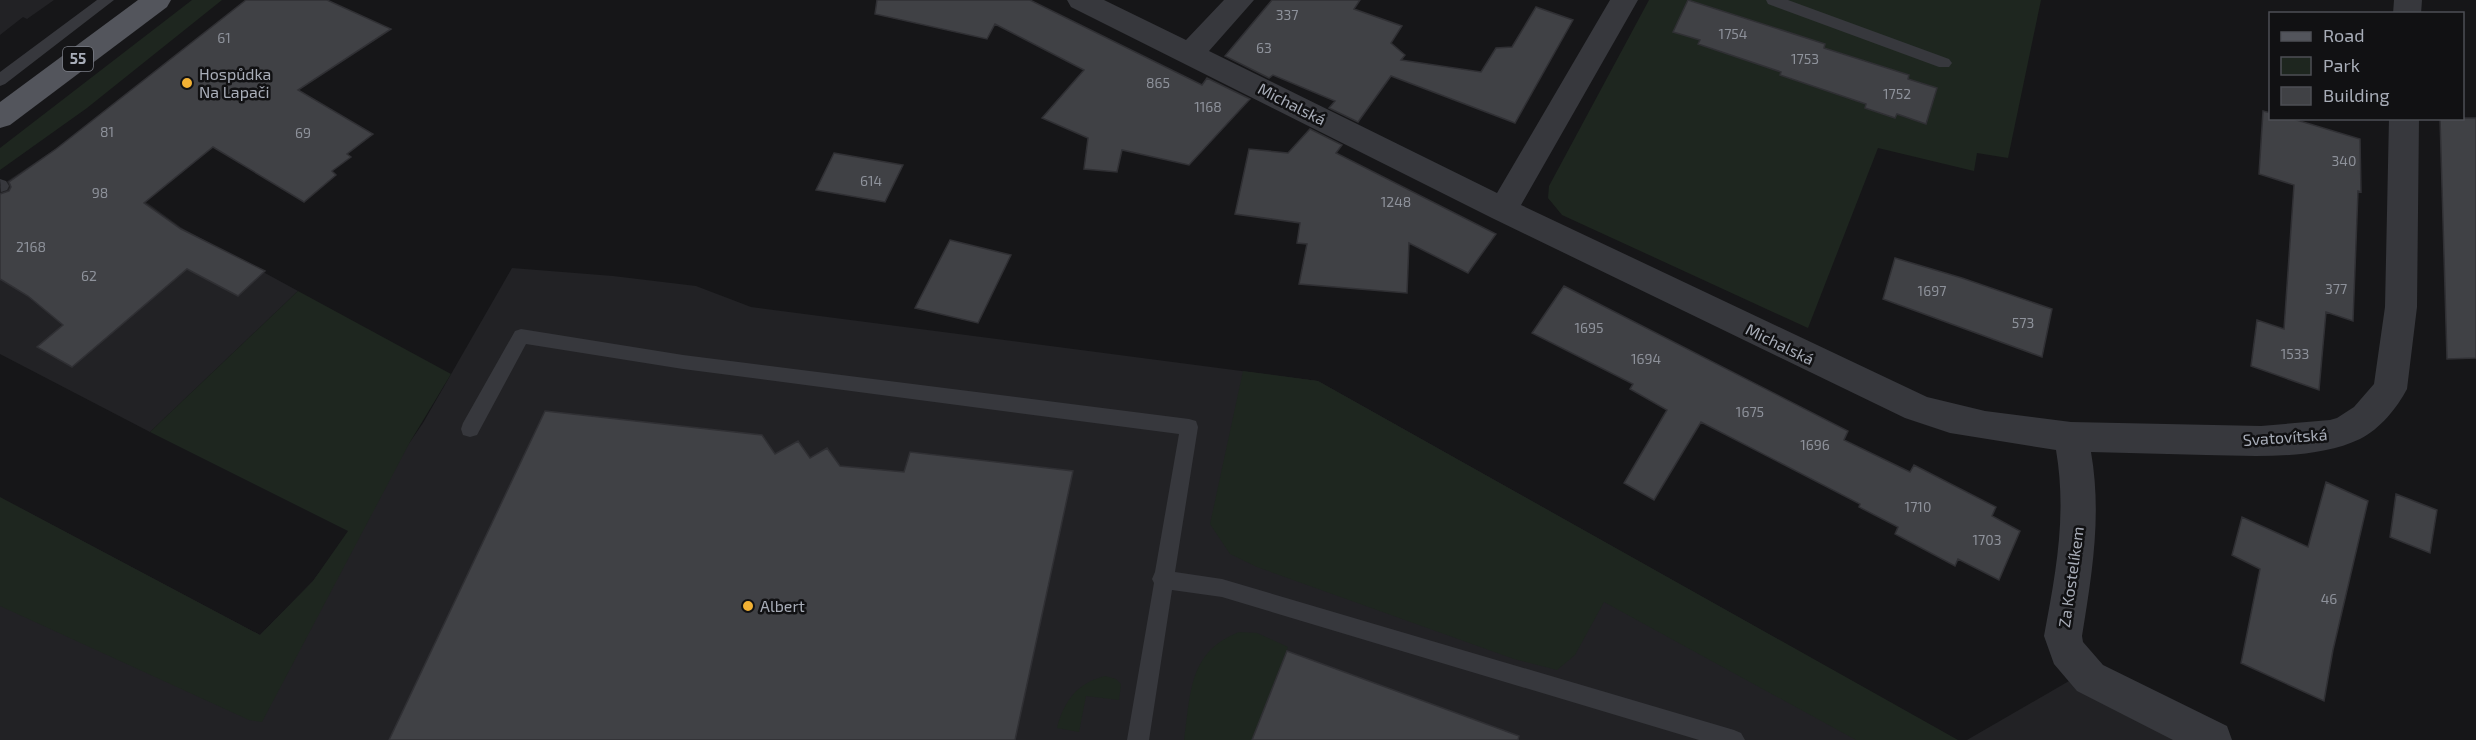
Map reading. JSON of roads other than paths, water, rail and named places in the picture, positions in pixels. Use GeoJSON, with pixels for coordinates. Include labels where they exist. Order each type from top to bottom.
{"type":"FeatureCollection","features":[{"type":"Feature","properties":{"kind":"main road","name":"55"},"geometry":{"type":"LineString","coordinates":[[3,111],[157,0]]}},
{"type":"Feature","properties":{"kind":"street","name":"Michalská"},"geometry":{"type":"LineString","coordinates":[[1081,0],[1503,210],[1917,408],[1950,419],[1985,426],[2071,437]]}},
{"type":"Feature","properties":{"kind":"street"},"geometry":{"type":"LineString","coordinates":[[1191,53],[1240,0]]}},
{"type":"Feature","properties":{"kind":"street"},"geometry":{"type":"LineString","coordinates":[[1503,210],[1624,0]]}},
{"type":"Feature","properties":{"kind":"street","name":"Svatovítská"},"geometry":{"type":"LineString","coordinates":[[2071,437],[2261,441],[2330,435],[2349,428],[2367,417],[2390,389],[2397,348],[2401,307],[2404,120]]}},
{"type":"Feature","properties":{"kind":"street","name":"Za Kostelíkem"},"geometry":{"type":"LineString","coordinates":[[2071,437],[2079,483],[2079,528],[2063,636],[2067,651],[2090,678],[2213,740]]}},
{"type":"Feature","properties":{"kind":"lane"},"geometry":{"type":"LineString","coordinates":[[0,80],[107,0]]}},
{"type":"Feature","properties":{"kind":"lane"},"geometry":{"type":"LineString","coordinates":[[1773,0],[1944,63]]}},
{"type":"Feature","properties":{"kind":"lane"},"geometry":{"type":"LineString","coordinates":[[470,429],[521,336],[683,362],[1189,427],[1162,579],[1138,740]]}},
{"type":"Feature","properties":{"kind":"lane"},"geometry":{"type":"LineString","coordinates":[[1162,579],[1222,588],[1734,740]]}},
{"type":"Feature","properties":{"kind":"place","name":"Hospůdka Na Lapači"},"geometry":{"type":"Point","coordinates":[187,83]}},
{"type":"Feature","properties":{"kind":"place","name":"Albert"},"geometry":{"type":"Point","coordinates":[748,606]}}]}
